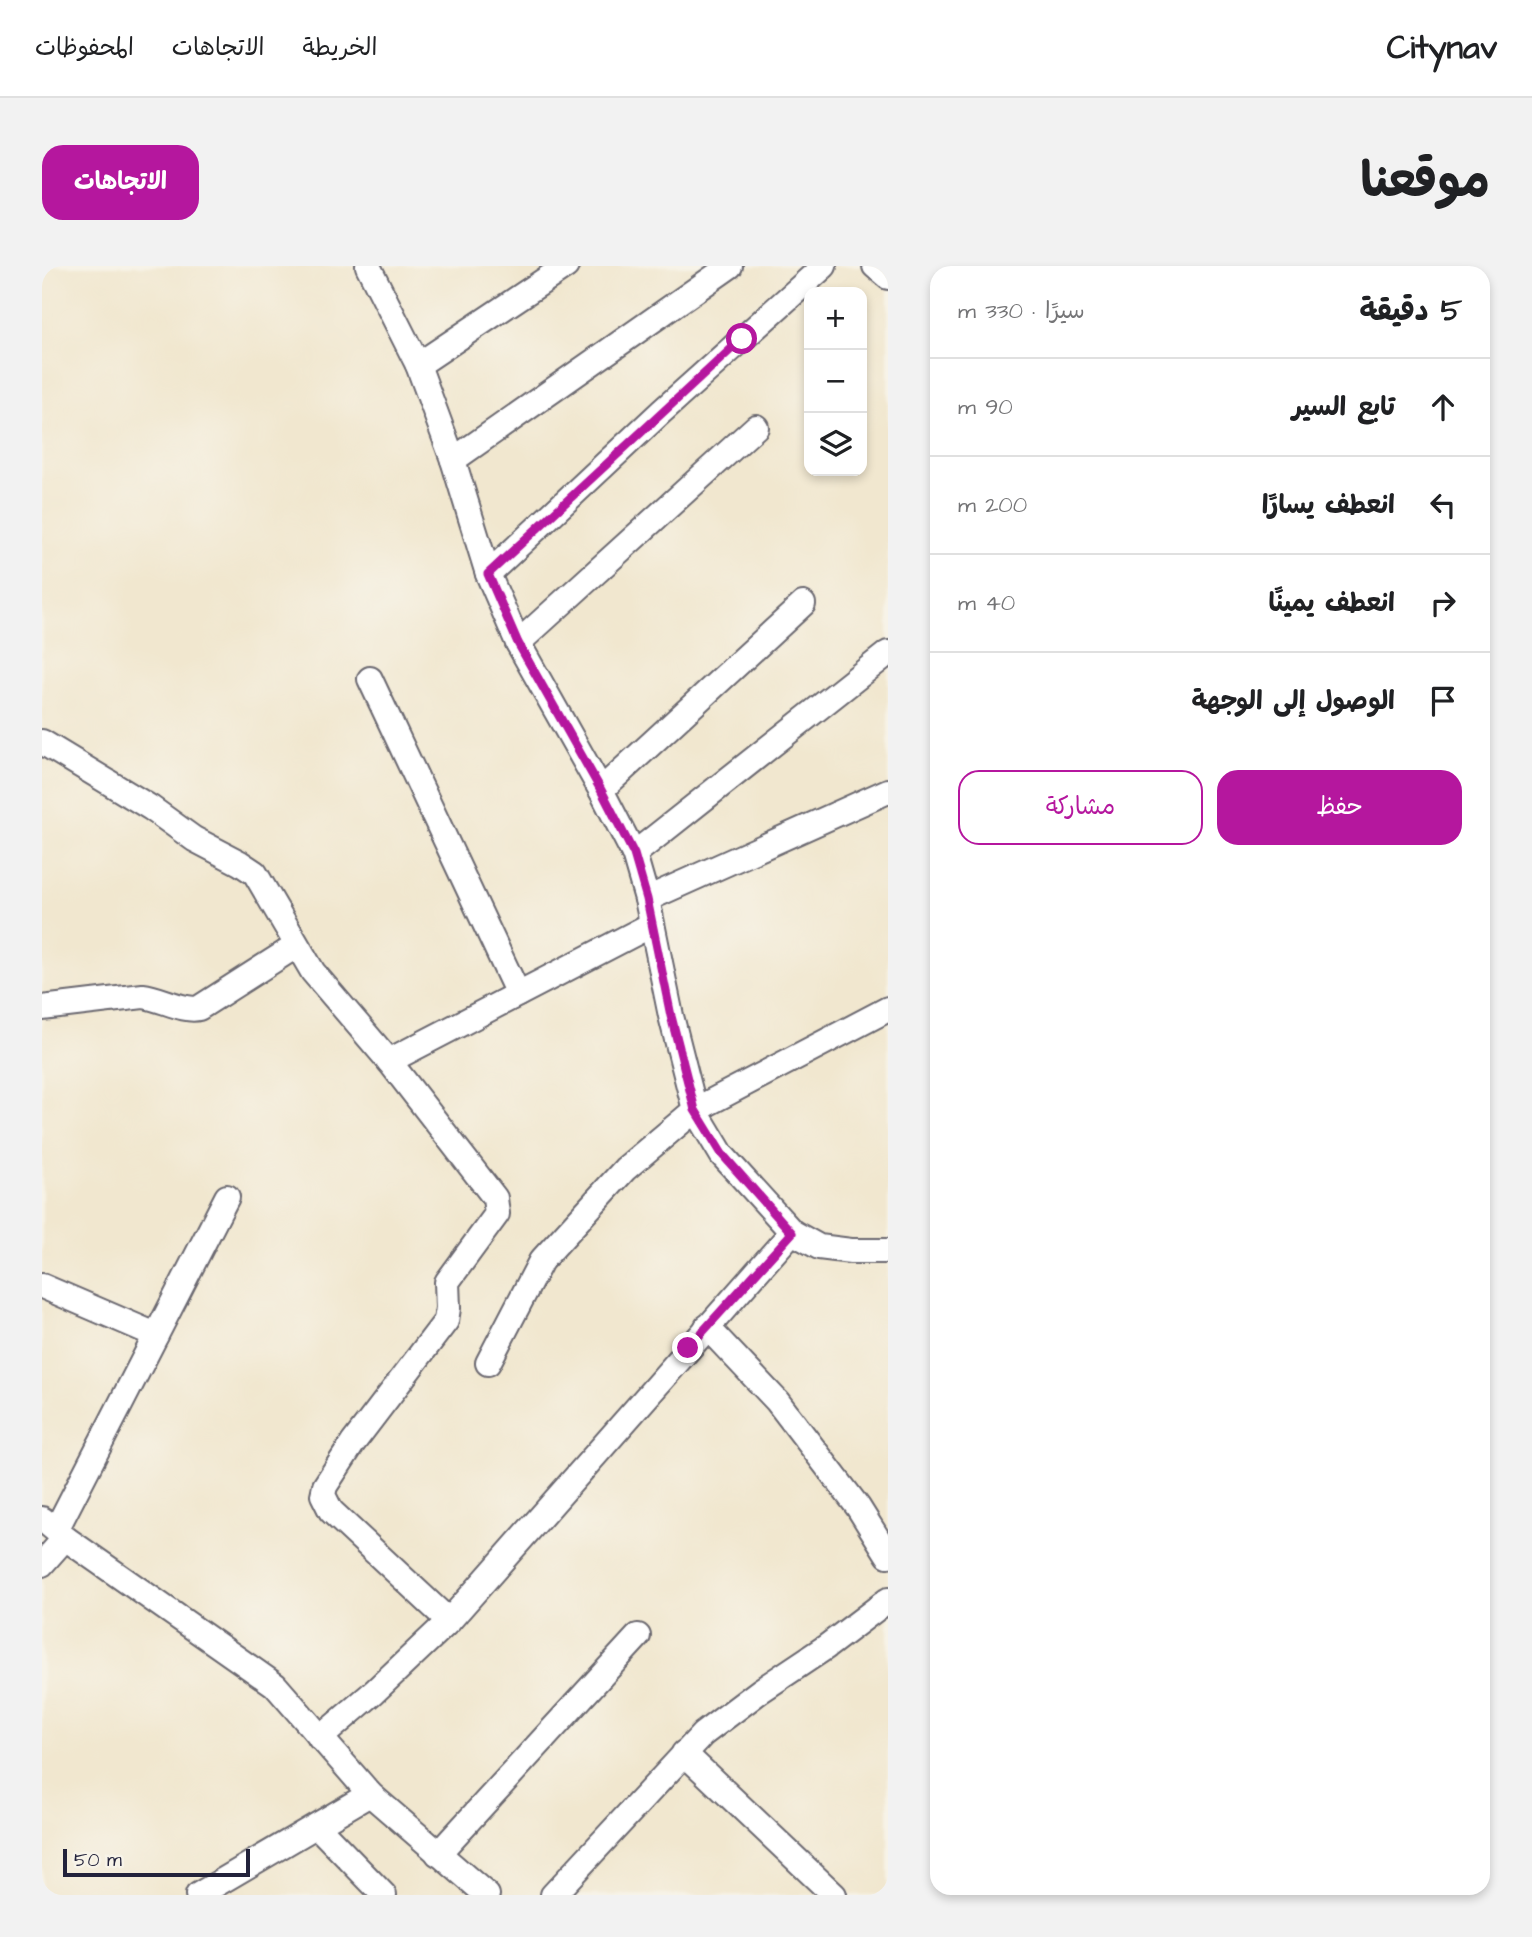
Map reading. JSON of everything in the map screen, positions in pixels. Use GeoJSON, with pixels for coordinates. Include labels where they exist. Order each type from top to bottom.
{"type":"FeatureCollection","features":[{"type":"Feature","properties":{"kind":"street"},"geometry":{"type":"LineString","coordinates":[[418,365],[566,266]]}},
{"type":"Feature","properties":{"kind":"street"},"geometry":{"type":"LineString","coordinates":[[453,460],[730,266]]}},
{"type":"Feature","properties":{"kind":"street"},"geometry":{"type":"LineString","coordinates":[[488,574],[661,412],[824,266]]}},
{"type":"Feature","properties":{"kind":"street"},"geometry":{"type":"LineString","coordinates":[[379,271],[453,460],[488,574],[518,643],[634,854],[647,899],[685,1077],[695,1110],[722,1154],[792,1233],[819,1247],[851,1251],[888,1251]]}},
{"type":"Feature","properties":{"kind":"street"},"geometry":{"type":"LineString","coordinates":[[518,643],[755,427]]}},
{"type":"Feature","properties":{"kind":"street"},"geometry":{"type":"LineString","coordinates":[[601,790],[803,604]]}},
{"type":"Feature","properties":{"kind":"street"},"geometry":{"type":"LineString","coordinates":[[634,854],[888,653]]}},
{"type":"Feature","properties":{"kind":"street"},"geometry":{"type":"LineString","coordinates":[[370,679],[518,994]]}},
{"type":"Feature","properties":{"kind":"street"},"geometry":{"type":"LineString","coordinates":[[42,742],[151,808],[194,839],[254,873],[313,972],[389,1061],[495,1198],[497,1214],[447,1283],[446,1321],[353,1443],[325,1486],[323,1495],[331,1511],[449,1621]]}},
{"type":"Feature","properties":{"kind":"street"},"geometry":{"type":"LineString","coordinates":[[647,899],[888,792]]}},
{"type":"Feature","properties":{"kind":"street"},"geometry":{"type":"LineString","coordinates":[[389,1061],[651,925]]}},
{"type":"Feature","properties":{"kind":"street"},"geometry":{"type":"LineString","coordinates":[[42,1008],[143,996],[158,997],[191,1010],[199,1008],[296,946]]}},
{"type":"Feature","properties":{"kind":"street"},"geometry":{"type":"LineString","coordinates":[[488,1363],[541,1261],[625,1169],[695,1110],[888,1009]]}},
{"type":"Feature","properties":{"kind":"street"},"geometry":{"type":"LineString","coordinates":[[42,1564],[54,1529],[227,1197]]}},
{"type":"Feature","properties":{"kind":"street"},"geometry":{"type":"LineString","coordinates":[[320,1738],[374,1692],[449,1621],[792,1233]]}},
{"type":"Feature","properties":{"kind":"street"},"geometry":{"type":"LineString","coordinates":[[42,1286],[156,1335]]}},
{"type":"Feature","properties":{"kind":"street"},"geometry":{"type":"LineString","coordinates":[[707,1327],[777,1401],[858,1507],[888,1555]]}},
{"type":"Feature","properties":{"kind":"street"},"geometry":{"type":"LineString","coordinates":[[54,1529],[275,1685],[370,1794],[487,1895]]}},
{"type":"Feature","properties":{"kind":"street"},"geometry":{"type":"LineString","coordinates":[[553,1895],[703,1734],[888,1600]]}},
{"type":"Feature","properties":{"kind":"street"},"geometry":{"type":"LineString","coordinates":[[438,1854],[638,1636]]}},
{"type":"Feature","properties":{"kind":"street"},"geometry":{"type":"LineString","coordinates":[[684,1753],[834,1895]]}},
{"type":"Feature","properties":{"kind":"street"},"geometry":{"type":"LineString","coordinates":[[204,1894],[370,1794]]}},
{"type":"Feature","properties":{"kind":"street"},"geometry":{"type":"LineString","coordinates":[[317,1826],[384,1895]]}},
{"type":"Feature","properties":{"kind":"route"},"geometry":{"type":"LineString","coordinates":[[688,1348],[792,1233],[722,1154],[695,1110],[671,1016],[647,899],[634,854],[518,643],[488,574],[742,339]]}}]}
